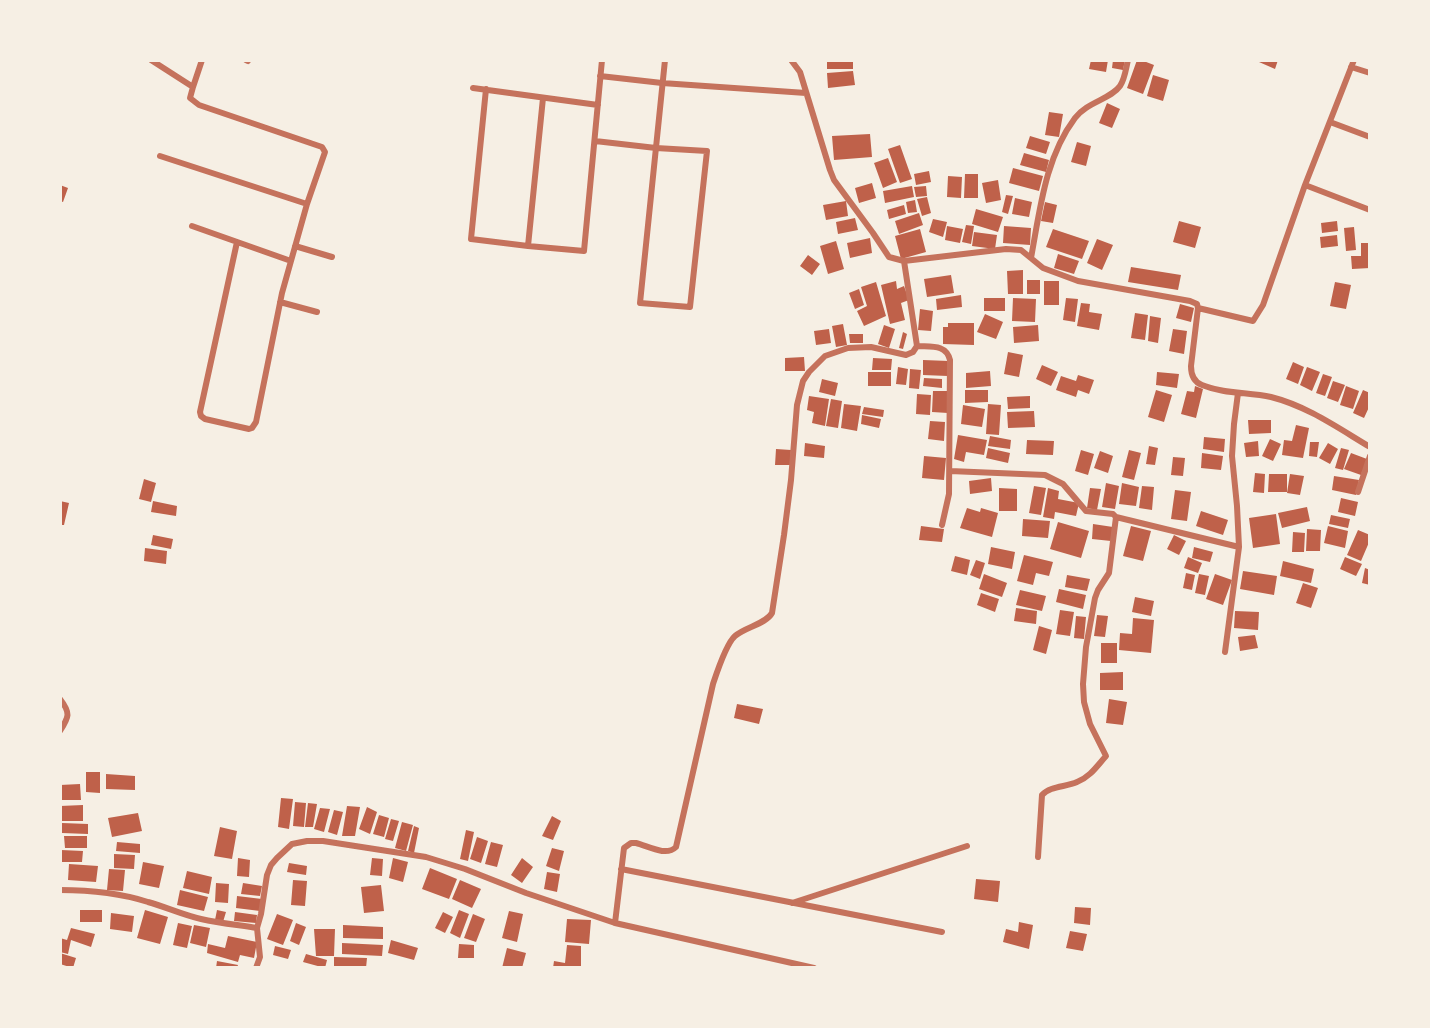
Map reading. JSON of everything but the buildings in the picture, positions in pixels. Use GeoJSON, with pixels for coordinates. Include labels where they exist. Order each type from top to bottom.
{"type":"FeatureCollection","features":[{"type":"Feature","properties":{"kind":"street"},"geometry":{"type":"LineString","coordinates":[[150,60],[193,87]]}},
{"type":"Feature","properties":{"kind":"street"},"geometry":{"type":"LineString","coordinates":[[202,60],[190,98],[198,105],[322,147],[325,152],[295,246],[280,302],[254,425],[249,429],[205,419],[200,412],[237,242]]}},
{"type":"Feature","properties":{"kind":"street"},"geometry":{"type":"LineString","coordinates":[[486,89],[471,239],[584,251],[602,60]]}},
{"type":"Feature","properties":{"kind":"street"},"geometry":{"type":"LineString","coordinates":[[595,141],[656,148],[707,151],[690,308],[640,303],[656,148],[662,83],[665,60]]}},
{"type":"Feature","properties":{"kind":"street"},"geometry":{"type":"LineString","coordinates":[[791,60],[800,72],[834,180],[889,257],[904,261],[1006,249],[1021,250],[1043,268],[1078,281],[1190,301],[1197,304],[1198,308],[1191,366],[1192,375],[1196,381],[1203,385],[1269,397],[1300,407],[1370,447]]}},
{"type":"Feature","properties":{"kind":"street"},"geometry":{"type":"LineString","coordinates":[[1031,258],[1044,183],[1066,130],[1082,110],[1119,88],[1128,60]]}},
{"type":"Feature","properties":{"kind":"street"},"geometry":{"type":"LineString","coordinates":[[1198,308],[1252,321],[1263,305],[1305,185],[1354,60]]}},
{"type":"Feature","properties":{"kind":"street"},"geometry":{"type":"LineString","coordinates":[[1351,67],[1370,73]]}},
{"type":"Feature","properties":{"kind":"street"},"geometry":{"type":"LineString","coordinates":[[600,76],[662,83],[806,93]]}},
{"type":"Feature","properties":{"kind":"street"},"geometry":{"type":"LineString","coordinates":[[473,88],[598,105]]}},
{"type":"Feature","properties":{"kind":"street"},"geometry":{"type":"LineString","coordinates":[[528,246],[543,98]]}},
{"type":"Feature","properties":{"kind":"street"},"geometry":{"type":"LineString","coordinates":[[1330,122],[1370,137]]}},
{"type":"Feature","properties":{"kind":"street"},"geometry":{"type":"LineString","coordinates":[[160,156],[308,204]]}},
{"type":"Feature","properties":{"kind":"street"},"geometry":{"type":"LineString","coordinates":[[1305,185],[1370,210]]}},
{"type":"Feature","properties":{"kind":"street"},"geometry":{"type":"LineString","coordinates":[[192,226],[291,261]]}},
{"type":"Feature","properties":{"kind":"street"},"geometry":{"type":"LineString","coordinates":[[295,246],[332,257]]}},
{"type":"Feature","properties":{"kind":"street"},"geometry":{"type":"LineString","coordinates":[[615,923],[624,848],[631,843],[668,852],[676,847],[713,684],[722,659],[733,638],[768,619],[771,613],[791,480],[797,405],[803,381],[825,357],[848,348],[871,347],[906,355],[913,352],[917,346],[904,261]]}},
{"type":"Feature","properties":{"kind":"street"},"geometry":{"type":"LineString","coordinates":[[280,302],[317,312]]}},
{"type":"Feature","properties":{"kind":"street"},"geometry":{"type":"LineString","coordinates":[[917,346],[943,348],[949,357],[950,471],[947,504],[942,525]]}},
{"type":"Feature","properties":{"kind":"street"},"geometry":{"type":"LineString","coordinates":[[1225,652],[1239,547],[1232,456],[1238,393]]}},
{"type":"Feature","properties":{"kind":"street"},"geometry":{"type":"LineString","coordinates":[[1358,492],[1370,456]]}},
{"type":"Feature","properties":{"kind":"street"},"geometry":{"type":"LineString","coordinates":[[950,471],[1045,476],[1063,484],[1086,510],[1113,514],[1116,517],[1239,547]]}},
{"type":"Feature","properties":{"kind":"street"},"geometry":{"type":"LineString","coordinates":[[1038,857],[1043,793],[1080,781],[1092,772],[1106,756],[1090,724],[1084,702],[1083,684],[1086,647],[1095,598],[1109,573],[1116,517]]}},
{"type":"Feature","properties":{"kind":"street"},"geometry":{"type":"LineString","coordinates":[[60,699],[66,706],[68,714],[60,731]]}},
{"type":"Feature","properties":{"kind":"street"},"geometry":{"type":"LineString","coordinates":[[256,968],[260,957],[257,928],[267,875],[272,865],[292,844],[323,841],[426,857],[615,923],[814,968]]}},
{"type":"Feature","properties":{"kind":"street"},"geometry":{"type":"LineString","coordinates":[[792,903],[967,846]]}},
{"type":"Feature","properties":{"kind":"street"},"geometry":{"type":"LineString","coordinates":[[621,869],[942,932]]}},
{"type":"Feature","properties":{"kind":"street"},"geometry":{"type":"LineString","coordinates":[[60,890],[104,892],[145,901],[200,919],[257,928]]}}]}
